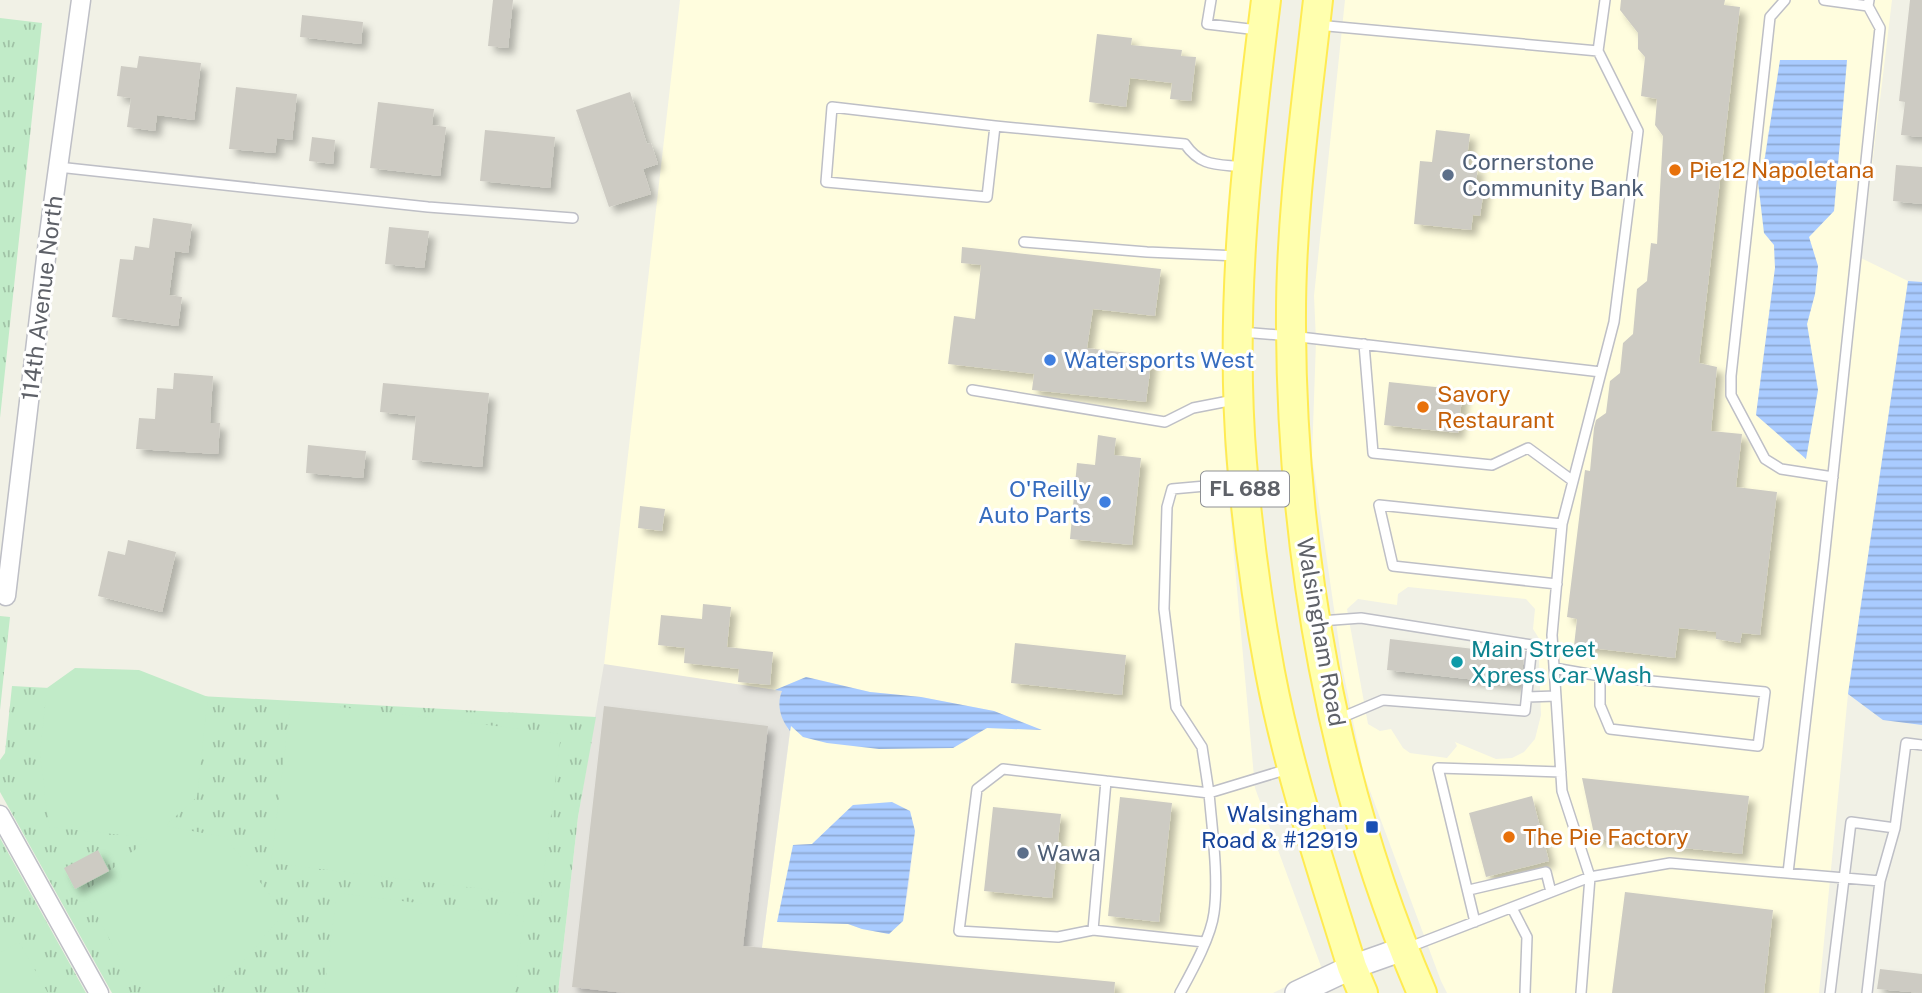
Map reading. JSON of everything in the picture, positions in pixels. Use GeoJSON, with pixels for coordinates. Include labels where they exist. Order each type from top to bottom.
{"type":"FeatureCollection","features":[{"type":"Feature","properties":{"kind":"main road","name":"FL 688"},"geometry":{"type":"LineString","coordinates":[[1266,0],[1240,257],[1239,399],[1244,483],[1254,573],[1270,674],[1293,768],[1352,967],[1363,993]]}},
{"type":"Feature","properties":{"kind":"main road","name":"Walsingham Road"},"geometry":{"type":"LineString","coordinates":[[1317,13],[1294,238],[1291,336],[1294,434],[1301,528],[1315,622],[1336,719],[1367,840],[1403,949]]}},
{"type":"Feature","properties":{"kind":"main road","name":"FL 688"},"geometry":{"type":"LineString","coordinates":[[1403,949],[1422,993]]}},
{"type":"Feature","properties":{"kind":"street","name":"114th Avenue North"},"geometry":{"type":"LineString","coordinates":[[6,596],[80,0]]}},
{"type":"Feature","properties":{"kind":"street"},"geometry":{"type":"LineString","coordinates":[[0,815],[99,993]]}},
{"type":"Feature","properties":{"kind":"street"},"geometry":{"type":"LineString","coordinates":[[1297,993],[1352,967],[1403,949]]}},
{"type":"Feature","properties":{"kind":"lane"},"geometry":{"type":"LineString","coordinates":[[1210,0],[1207,24],[1262,30]]}},
{"type":"Feature","properties":{"kind":"lane"},"geometry":{"type":"LineString","coordinates":[[1581,993],[1590,877],[1562,790],[1552,635],[1562,524],[1614,322],[1638,131],[1598,51],[1605,0]]}},
{"type":"Feature","properties":{"kind":"lane"},"geometry":{"type":"LineString","coordinates":[[1785,0],[1770,18],[1731,395],[1765,459],[1781,470],[1833,477]]}},
{"type":"Feature","properties":{"kind":"lane"},"geometry":{"type":"LineString","coordinates":[[1788,873],[1880,28],[1868,3],[1824,0]]}},
{"type":"Feature","properties":{"kind":"lane"},"geometry":{"type":"LineString","coordinates":[[1317,13],[1598,51]]}},
{"type":"Feature","properties":{"kind":"lane"},"geometry":{"type":"LineString","coordinates":[[995,126],[987,197],[826,182],[832,107],[1185,144],[1191,153],[1203,162],[1247,167]]}},
{"type":"Feature","properties":{"kind":"lane"},"geometry":{"type":"LineString","coordinates":[[58,167],[428,207],[572,218]]}},
{"type":"Feature","properties":{"kind":"lane"},"geometry":{"type":"LineString","coordinates":[[1024,242],[1147,253],[1240,257]]}},
{"type":"Feature","properties":{"kind":"lane"},"geometry":{"type":"LineString","coordinates":[[1238,332],[1601,372]]}},
{"type":"Feature","properties":{"kind":"lane"},"geometry":{"type":"LineString","coordinates":[[1364,344],[1373,453],[1492,465],[1528,448],[1573,481]]}},
{"type":"Feature","properties":{"kind":"lane"},"geometry":{"type":"LineString","coordinates":[[972,390],[1165,422],[1193,408],[1239,399]]}},
{"type":"Feature","properties":{"kind":"lane"},"geometry":{"type":"LineString","coordinates":[[1181,993],[1195,966],[1214,914],[1214,848],[1202,747],[1176,707],[1164,609],[1167,507],[1172,489],[1244,483]]}},
{"type":"Feature","properties":{"kind":"lane"},"geometry":{"type":"LineString","coordinates":[[1557,584],[1392,566],[1379,505],[1562,524]]}},
{"type":"Feature","properties":{"kind":"lane"},"geometry":{"type":"LineString","coordinates":[[1315,622],[1361,618],[1532,645],[1525,711],[1383,701],[1336,719]]}},
{"type":"Feature","properties":{"kind":"lane"},"geometry":{"type":"LineString","coordinates":[[1554,668],[1600,676],[1765,692],[1758,746],[1610,729],[1601,705],[1600,676]]}},
{"type":"Feature","properties":{"kind":"lane"},"geometry":{"type":"LineString","coordinates":[[1527,697],[1556,696]]}},
{"type":"Feature","properties":{"kind":"lane"},"geometry":{"type":"LineString","coordinates":[[1867,993],[1880,881],[1895,828],[1906,743],[1922,744]]}},
{"type":"Feature","properties":{"kind":"lane"},"geometry":{"type":"LineString","coordinates":[[1204,942],[1093,930],[1058,937],[959,931],[977,789],[1003,769],[1209,793],[1293,768]]}},
{"type":"Feature","properties":{"kind":"lane"},"geometry":{"type":"LineString","coordinates":[[1475,922],[1438,768],[1561,772]]}},
{"type":"Feature","properties":{"kind":"lane"},"geometry":{"type":"LineString","coordinates":[[1093,930],[1106,781]]}},
{"type":"Feature","properties":{"kind":"lane"},"geometry":{"type":"LineString","coordinates":[[1830,993],[1851,822],[1895,828]]}},
{"type":"Feature","properties":{"kind":"lane"},"geometry":{"type":"LineString","coordinates":[[1403,949],[1590,877],[1670,863],[1880,881]]}},
{"type":"Feature","properties":{"kind":"lane"},"geometry":{"type":"LineString","coordinates":[[1469,890],[1546,872],[1551,892]]}},
{"type":"Feature","properties":{"kind":"lane"},"geometry":{"type":"LineString","coordinates":[[1512,908],[1527,937],[1525,993]]}},
{"type":"Feature","properties":{"kind":"shaded area"},"geometry":{"type":"Polygon","coordinates":[[[680,0],[1251,0],[1240,88],[1224,445],[1255,788],[1322,969],[1273,993],[756,993],[791,725],[928,747],[953,748],[987,728],[1038,729],[994,711],[921,697],[870,692],[807,677],[775,690],[604,665],[680,0]],[[853,805],[812,844],[793,845],[828,922],[889,934],[903,921],[915,831],[910,811],[853,805]]]}},
{"type":"Feature","properties":{"kind":"shaded area"},"geometry":{"type":"Polygon","coordinates":[[[1345,0],[1892,0],[1861,258],[1908,281],[1848,694],[1819,993],[1447,993],[1364,775],[1343,671],[1312,457],[1316,341],[1314,296],[1345,0]],[[1847,60],[1768,132],[1758,182],[1774,245],[1775,268],[1756,415],[1806,458],[1818,390],[1807,324],[1815,294],[1818,266],[1809,237],[1834,211],[1847,60]],[[1408,587],[1398,594],[1397,605],[1358,599],[1347,609],[1368,724],[1380,731],[1391,729],[1403,748],[1410,753],[1447,758],[1457,746],[1455,742],[1496,759],[1512,758],[1524,752],[1535,739],[1541,715],[1540,640],[1533,629],[1535,609],[1526,599],[1408,587]]]}},
{"type":"Feature","properties":{"kind":"shaded area"},"geometry":{"type":"Polygon","coordinates":[[[604,664],[782,691],[787,728],[790,731],[756,993],[558,993],[578,817],[604,664]]]}},
{"type":"Feature","properties":{"kind":"green space"},"geometry":{"type":"Polygon","coordinates":[[[0,18],[42,23],[0,418],[0,18]]]}},
{"type":"Feature","properties":{"kind":"green space"},"geometry":{"type":"Polygon","coordinates":[[[0,616],[10,617],[0,710],[0,616]]]}},
{"type":"Feature","properties":{"kind":"green space"},"geometry":{"type":"Polygon","coordinates":[[[75,668],[139,670],[208,697],[197,797],[165,826],[225,837],[284,913],[238,968],[208,993],[147,993],[140,982],[131,981],[85,892],[149,838],[49,827],[40,754],[47,688],[75,668]]]}},
{"type":"Feature","properties":{"kind":"green space"},"geometry":{"type":"Polygon","coordinates":[[[12,686],[596,717],[578,817],[558,993],[112,993],[0,792],[0,760],[5,753],[12,686]]]}},
{"type":"Feature","properties":{"kind":"green space"},"geometry":{"type":"Polygon","coordinates":[[[291,701],[561,734],[541,896],[271,863],[291,701]]]}},
{"type":"Feature","properties":{"kind":"green space"},"geometry":{"type":"Polygon","coordinates":[[[0,838],[86,993],[0,993],[0,838]]]}},
{"type":"Feature","properties":{"kind":"green space"},"geometry":{"type":"Polygon","coordinates":[[[337,893],[524,916],[514,993],[324,993],[337,893]]]}},
{"type":"Feature","properties":{"kind":"green space"},"geometry":{"type":"Polygon","coordinates":[[[19,942],[48,993],[0,993],[0,953],[19,942]]]}},
{"type":"Feature","properties":{"kind":"water"},"geometry":{"type":"Polygon","coordinates":[[[1780,60],[1847,60],[1834,211],[1809,237],[1818,266],[1815,294],[1807,324],[1818,390],[1806,459],[1756,415],[1775,268],[1774,245],[1764,233],[1758,182],[1765,157],[1780,60]]]}},
{"type":"Feature","properties":{"kind":"water"},"geometry":{"type":"Polygon","coordinates":[[[1908,281],[1922,282],[1922,725],[1883,720],[1848,694],[1908,281]]]}},
{"type":"Feature","properties":{"kind":"water"},"geometry":{"type":"Polygon","coordinates":[[[806,677],[870,692],[921,697],[994,711],[1042,730],[987,728],[953,748],[879,749],[827,743],[803,737],[791,726],[790,731],[782,717],[779,702],[782,691],[775,690],[806,677]]]}},
{"type":"Feature","properties":{"kind":"water"},"geometry":{"type":"Polygon","coordinates":[[[892,802],[910,811],[915,831],[903,921],[889,934],[848,924],[777,922],[793,845],[812,844],[853,805],[892,802]]]}},
{"type":"Feature","properties":{"kind":"building"},"geometry":{"type":"Polygon","coordinates":[[[493,0],[513,0],[508,48],[488,46],[493,0]]]}},
{"type":"Feature","properties":{"kind":"building"},"geometry":{"type":"Polygon","coordinates":[[[1621,0],[1725,0],[1724,5],[1740,7],[1699,363],[1717,367],[1711,431],[1742,434],[1736,487],[1777,492],[1760,635],[1742,633],[1740,643],[1716,639],[1716,632],[1679,628],[1675,658],[1574,646],[1577,619],[1567,617],[1585,470],[1590,471],[1594,428],[1596,420],[1606,413],[1610,381],[1620,373],[1623,343],[1633,334],[1637,289],[1647,281],[1651,243],[1657,244],[1663,136],[1655,125],[1657,99],[1641,96],[1645,57],[1638,49],[1638,33],[1620,10],[1621,0]]]}},
{"type":"Feature","properties":{"kind":"building"},"geometry":{"type":"Polygon","coordinates":[[[1910,0],[1922,0],[1922,137],[1901,135],[1905,102],[1899,101],[1910,0]]]}},
{"type":"Feature","properties":{"kind":"building"},"geometry":{"type":"Polygon","coordinates":[[[302,15],[363,22],[361,44],[300,37],[302,15]]]}},
{"type":"Feature","properties":{"kind":"building"},"geometry":{"type":"Polygon","coordinates":[[[1097,34],[1132,38],[1131,45],[1182,50],[1181,56],[1196,57],[1191,101],[1170,99],[1172,83],[1130,78],[1126,107],[1089,102],[1097,34]]]}},
{"type":"Feature","properties":{"kind":"building"},"geometry":{"type":"Polygon","coordinates":[[[139,56],[201,63],[194,120],[157,115],[155,131],[127,127],[131,98],[117,96],[121,66],[137,68],[139,56]]]}},
{"type":"Feature","properties":{"kind":"building"},"geometry":{"type":"Polygon","coordinates":[[[236,87],[297,94],[292,140],[277,138],[275,153],[229,149],[236,87]]]}},
{"type":"Feature","properties":{"kind":"building"},"geometry":{"type":"Polygon","coordinates":[[[630,92],[647,144],[651,143],[658,164],[643,169],[651,194],[609,207],[576,110],[630,92]]]}},
{"type":"Feature","properties":{"kind":"building"},"geometry":{"type":"Polygon","coordinates":[[[378,102],[434,109],[432,125],[446,127],[440,176],[370,168],[378,102]]]}},
{"type":"Feature","properties":{"kind":"building"},"geometry":{"type":"Polygon","coordinates":[[[485,130],[555,137],[550,188],[480,181],[485,130]]]}},
{"type":"Feature","properties":{"kind":"building","name":"Cornerstone Community Bank"},"geometry":{"type":"Polygon","coordinates":[[[1436,130],[1470,134],[1466,166],[1478,167],[1476,182],[1485,183],[1480,216],[1473,215],[1471,230],[1414,224],[1420,161],[1432,162],[1436,130]]]}},
{"type":"Feature","properties":{"kind":"building"},"geometry":{"type":"Polygon","coordinates":[[[312,137],[335,140],[333,164],[309,161],[312,137]]]}},
{"type":"Feature","properties":{"kind":"building"},"geometry":{"type":"Polygon","coordinates":[[[1896,165],[1922,167],[1922,204],[1893,201],[1896,165]]]}},
{"type":"Feature","properties":{"kind":"building"},"geometry":{"type":"Polygon","coordinates":[[[153,218],[192,224],[188,253],[175,251],[169,295],[182,297],[178,326],[112,317],[120,259],[133,260],[135,246],[149,248],[153,218]]]}},
{"type":"Feature","properties":{"kind":"building"},"geometry":{"type":"Polygon","coordinates":[[[389,227],[429,231],[424,268],[385,264],[389,227]]]}},
{"type":"Feature","properties":{"kind":"building"},"geometry":{"type":"Polygon","coordinates":[[[962,247],[1161,269],[1155,316],[1093,309],[1087,348],[1152,356],[1146,402],[1032,390],[1034,374],[948,364],[954,316],[975,319],[981,265],[961,263],[962,247]]]}},
{"type":"Feature","properties":{"kind":"building"},"geometry":{"type":"Polygon","coordinates":[[[174,373],[213,376],[210,423],[220,423],[218,454],[136,449],[139,418],[155,419],[157,388],[173,389],[174,373]]]}},
{"type":"Feature","properties":{"kind":"building","name":"Savory Restaurant"},"geometry":{"type":"Polygon","coordinates":[[[1389,382],[1463,390],[1458,433],[1384,425],[1389,382]]]}},
{"type":"Feature","properties":{"kind":"building"},"geometry":{"type":"Polygon","coordinates":[[[383,383],[489,393],[482,467],[412,460],[416,416],[380,412],[383,383]]]}},
{"type":"Feature","properties":{"kind":"building","name":"O'Reilly Auto Parts"},"geometry":{"type":"Polygon","coordinates":[[[1098,435],[1116,438],[1114,455],[1141,458],[1132,545],[1070,539],[1077,463],[1095,465],[1098,435]]]}},
{"type":"Feature","properties":{"kind":"building"},"geometry":{"type":"Polygon","coordinates":[[[308,445],[366,451],[363,478],[306,473],[308,445]]]}},
{"type":"Feature","properties":{"kind":"building"},"geometry":{"type":"Polygon","coordinates":[[[640,506],[665,509],[662,531],[638,528],[640,506]]]}},
{"type":"Feature","properties":{"kind":"building"},"geometry":{"type":"Polygon","coordinates":[[[128,540],[176,552],[162,612],[98,596],[108,551],[125,555],[128,540]]]}},
{"type":"Feature","properties":{"kind":"building"},"geometry":{"type":"Polygon","coordinates":[[[703,604],[731,607],[727,647],[773,652],[770,685],[738,682],[739,669],[684,663],[685,648],[658,645],[661,615],[702,619],[703,604]]]}},
{"type":"Feature","properties":{"kind":"building","name":"Main Street Xpress Car Wash"},"geometry":{"type":"Polygon","coordinates":[[[1390,639],[1524,655],[1521,685],[1387,670],[1390,639]]]}},
{"type":"Feature","properties":{"kind":"building"},"geometry":{"type":"Polygon","coordinates":[[[1015,643],[1126,655],[1122,695],[1011,683],[1015,643]]]}},
{"type":"Feature","properties":{"kind":"building"},"geometry":{"type":"Polygon","coordinates":[[[604,706],[768,726],[743,946],[1115,982],[1114,993],[625,993],[572,987],[604,706]]]}},
{"type":"Feature","properties":{"kind":"building"},"geometry":{"type":"Polygon","coordinates":[[[1582,778],[1749,796],[1742,854],[1595,839],[1582,778]]]}},
{"type":"Feature","properties":{"kind":"building","name":"The Pie Factory"},"geometry":{"type":"Polygon","coordinates":[[[1532,796],[1549,861],[1486,877],[1469,813],[1532,796]]]}},
{"type":"Feature","properties":{"kind":"building"},"geometry":{"type":"Polygon","coordinates":[[[1120,797],[1172,803],[1159,922],[1108,916],[1120,797]]]}},
{"type":"Feature","properties":{"kind":"building","name":"Wawa"},"geometry":{"type":"Polygon","coordinates":[[[993,807],[1061,814],[1052,898],[984,891],[993,807]]]}},
{"type":"Feature","properties":{"kind":"building"},"geometry":{"type":"Polygon","coordinates":[[[98,850],[109,871],[75,889],[64,868],[98,850]]]}},
{"type":"Feature","properties":{"kind":"building"},"geometry":{"type":"Polygon","coordinates":[[[1625,892],[1773,910],[1764,993],[1612,993],[1625,892]]]}},
{"type":"Feature","properties":{"kind":"building"},"geometry":{"type":"Polygon","coordinates":[[[1880,969],[1922,974],[1922,993],[1877,989],[1880,969]]]}},
{"type":"Feature","properties":{"kind":"place","name":"Pie12 Napoletana"},"geometry":{"type":"Point","coordinates":[1675,170]}},
{"type":"Feature","properties":{"kind":"place","name":"Cornerstone Community Bank"},"geometry":{"type":"Point","coordinates":[1448,175]}},
{"type":"Feature","properties":{"kind":"place","name":"Watersports West"},"geometry":{"type":"Point","coordinates":[1050,360]}},
{"type":"Feature","properties":{"kind":"place","name":"Savory Restaurant"},"geometry":{"type":"Point","coordinates":[1423,407]}},
{"type":"Feature","properties":{"kind":"place","name":"O'Reilly Auto Parts"},"geometry":{"type":"Point","coordinates":[1105,502]}},
{"type":"Feature","properties":{"kind":"place","name":"Main Street Xpress Car Wash"},"geometry":{"type":"Point","coordinates":[1457,662]}},
{"type":"Feature","properties":{"kind":"place","name":"Walsingham Road & #12919"},"geometry":{"type":"Point","coordinates":[1372,827]}},
{"type":"Feature","properties":{"kind":"place","name":"The Pie Factory"},"geometry":{"type":"Point","coordinates":[1509,837]}},
{"type":"Feature","properties":{"kind":"place","name":"Wawa"},"geometry":{"type":"Point","coordinates":[1023,853]}}]}
